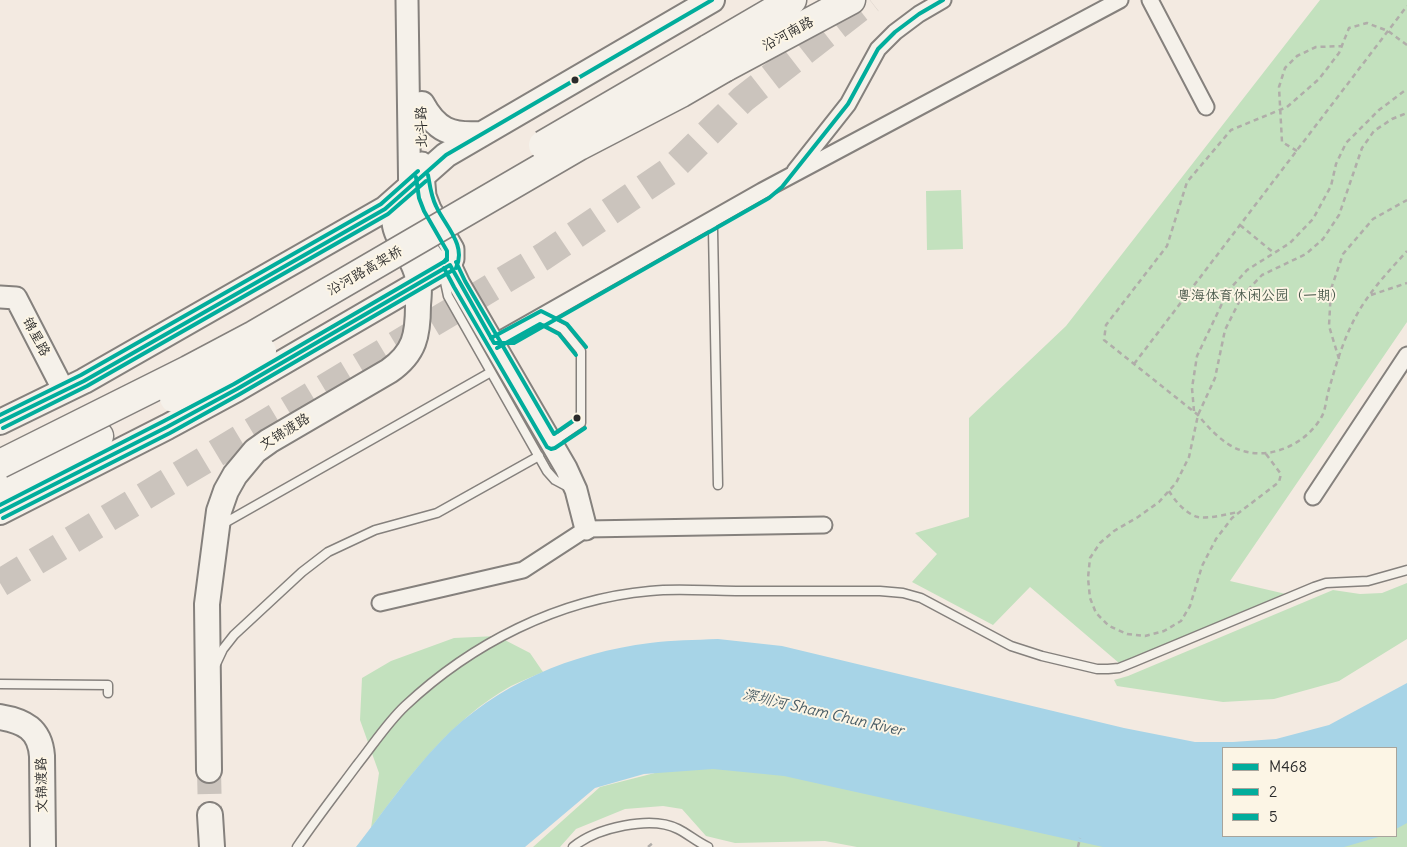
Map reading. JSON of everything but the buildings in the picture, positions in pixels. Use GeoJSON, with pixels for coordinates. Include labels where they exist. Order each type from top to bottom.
{"type":"FeatureCollection","features":[{"type":"Feature","properties":{"kind":"highway","name":"沿河南路"},"geometry":{"type":"LineString","coordinates":[[716,58],[792,0]]}},
{"type":"Feature","properties":{"kind":"highway","name":"沿河南路"},"geometry":{"type":"LineString","coordinates":[[716,58],[851,0]]}},
{"type":"Feature","properties":{"kind":"highway","name":"沿河路高架桥"},"geometry":{"type":"LineString","coordinates":[[0,464],[179,375],[246,339],[579,146],[682,93],[716,58]]}},
{"type":"Feature","properties":{"kind":"highway","name":"沿河路高架桥"},"geometry":{"type":"LineString","coordinates":[[0,443],[247,318],[716,58]]}},
{"type":"Feature","properties":{"kind":"highway"},"geometry":{"type":"LineString","coordinates":[[0,487],[221,375],[593,156],[682,93]]}},
{"type":"Feature","properties":{"kind":"main road","name":"北斗路"},"geometry":{"type":"LineString","coordinates":[[407,0],[416,186],[453,249],[453,259],[450,265]]}},
{"type":"Feature","properties":{"kind":"main road","name":"北斗路"},"geometry":{"type":"LineString","coordinates":[[416,186],[422,104],[421,0]]}},
{"type":"Feature","properties":{"kind":"main road"},"geometry":{"type":"LineString","coordinates":[[0,422],[64,390],[385,209],[416,186],[446,154],[712,0]]}},
{"type":"Feature","properties":{"kind":"main road"},"geometry":{"type":"LineString","coordinates":[[422,104],[435,124],[444,129],[455,134],[480,134]]}},
{"type":"Feature","properties":{"kind":"main road","name":"文锦渡路"},"geometry":{"type":"LineString","coordinates":[[209,770],[207,604],[219,510],[226,491],[235,475],[255,451],[389,371],[406,358],[416,336],[418,284],[416,269],[396,233],[394,212],[400,202],[416,186]]}},
{"type":"Feature","properties":{"kind":"main road"},"geometry":{"type":"LineString","coordinates":[[0,512],[167,427],[450,265],[494,343],[545,450],[566,468],[576,490],[586,529]]}},
{"type":"Feature","properties":{"kind":"main road","name":"锦星路"},"geometry":{"type":"LineString","coordinates":[[0,297],[16,298],[64,390]]}},
{"type":"Feature","properties":{"kind":"main road","name":"文锦渡路"},"geometry":{"type":"LineString","coordinates":[[0,717],[17,720],[25,724],[31,729],[39,742],[42,756],[44,847]]}},
{"type":"Feature","properties":{"kind":"main road"},"geometry":{"type":"LineString","coordinates":[[210,815],[212,847]]}},
{"type":"Feature","properties":{"kind":"street"},"geometry":{"type":"LineString","coordinates":[[494,343],[514,344],[546,320],[712,225],[769,198],[782,187],[848,104],[878,49],[895,32],[919,14],[943,0]]}},
{"type":"Feature","properties":{"kind":"street"},"geometry":{"type":"LineString","coordinates":[[792,175],[1120,0]]}},
{"type":"Feature","properties":{"kind":"street"},"geometry":{"type":"LineString","coordinates":[[1150,0],[1206,107]]}},
{"type":"Feature","properties":{"kind":"street"},"geometry":{"type":"LineString","coordinates":[[1313,497],[1407,355]]}},
{"type":"Feature","properties":{"kind":"street"},"geometry":{"type":"LineString","coordinates":[[380,603],[522,570],[586,529],[824,525]]}},
{"type":"Feature","properties":{"kind":"lane"},"geometry":{"type":"LineString","coordinates":[[712,225],[718,485]]}},
{"type":"Feature","properties":{"kind":"lane"},"geometry":{"type":"LineString","coordinates":[[450,265],[445,282],[448,296],[491,372],[545,450]]}},
{"type":"Feature","properties":{"kind":"lane"},"geometry":{"type":"LineString","coordinates":[[208,692],[215,666],[228,642],[312,563],[328,552],[374,530],[437,513],[545,450],[582,424],[581,351],[563,329],[546,320]]}},
{"type":"Feature","properties":{"kind":"lane"},"geometry":{"type":"LineString","coordinates":[[216,528],[491,372]]}},
{"type":"Feature","properties":{"kind":"lane"},"geometry":{"type":"LineString","coordinates":[[297,847],[387,727],[404,707],[437,678],[473,653],[515,630],[557,612],[601,599],[650,591],[880,590],[903,593],[921,598],[1011,646],[1042,656],[1108,670],[1134,662],[1314,587],[1326,583],[1368,580],[1407,570]]}},
{"type":"Feature","properties":{"kind":"lane"},"geometry":{"type":"LineString","coordinates":[[0,684],[108,685],[108,693]]}},
{"type":"Feature","properties":{"kind":"lane"},"geometry":{"type":"LineString","coordinates":[[573,847],[579,842],[612,828],[644,823],[664,824],[678,829],[708,847]]}},
{"type":"Feature","properties":{"kind":"path"},"geometry":{"type":"LineString","coordinates":[[1134,364],[1407,6]]}},
{"type":"Feature","properties":{"kind":"path"},"geometry":{"type":"LineString","coordinates":[[1407,45],[1388,30],[1367,23],[1349,28],[1339,53],[1319,79],[1287,107],[1230,130],[1187,182],[1167,246],[1106,325],[1104,340],[1194,411],[1211,430],[1230,445],[1250,452],[1266,454],[1292,446],[1309,435],[1322,417],[1329,389],[1352,323],[1377,285],[1407,251]]}},
{"type":"Feature","properties":{"kind":"path"},"geometry":{"type":"LineString","coordinates":[[1297,151],[1282,142],[1279,87],[1286,68],[1297,56],[1316,47],[1342,46]]}},
{"type":"Feature","properties":{"kind":"path"},"geometry":{"type":"LineString","coordinates":[[1194,411],[1192,388],[1198,356],[1228,290],[1247,270],[1290,243],[1313,219],[1331,186],[1336,164],[1346,143],[1379,110],[1407,89]]}},
{"type":"Feature","properties":{"kind":"path"},"geometry":{"type":"LineString","coordinates":[[1266,454],[1281,474],[1279,482],[1232,518],[1216,540],[1202,566],[1190,606],[1181,621],[1164,631],[1145,636],[1127,634],[1108,626],[1096,613],[1090,598],[1088,584],[1090,558],[1100,543],[1114,531],[1159,502],[1176,483],[1189,457],[1198,415],[1215,378],[1225,330],[1242,296],[1262,275],[1306,254],[1323,239],[1339,215],[1362,148],[1374,131],[1392,120],[1407,114]]}},
{"type":"Feature","properties":{"kind":"path"},"geometry":{"type":"LineString","coordinates":[[1339,360],[1329,326],[1330,289],[1343,254],[1373,219],[1407,200]]}},
{"type":"Feature","properties":{"kind":"path"},"geometry":{"type":"LineString","coordinates":[[1240,225],[1274,254]]}},
{"type":"Feature","properties":{"kind":"path"},"geometry":{"type":"LineString","coordinates":[[1370,295],[1407,283]]}},
{"type":"Feature","properties":{"kind":"path"},"geometry":{"type":"LineString","coordinates":[[1169,491],[1176,503],[1198,517],[1240,512]]}},
{"type":"Feature","properties":{"kind":"path"},"geometry":{"type":"LineString","coordinates":[[1078,847],[1080,838]]}},
{"type":"Feature","properties":{"kind":"path"},"geometry":{"type":"LineString","coordinates":[[648,847],[654,842]]}},
{"type":"Feature","properties":{"kind":"green space","name":"粤海体育休闲公园（一期）"},"geometry":{"type":"Polygon","coordinates":[[[1320,0],[1407,0],[1407,322],[1230,581],[1286,594],[1119,663],[1030,587],[993,625],[912,582],[937,554],[915,533],[969,517],[969,418],[1066,326],[1320,0]]]}},
{"type":"Feature","properties":{"kind":"green space"},"geometry":{"type":"Polygon","coordinates":[[[961,190],[963,249],[927,250],[926,191],[961,190]]]}},
{"type":"Feature","properties":{"kind":"green space"},"geometry":{"type":"Polygon","coordinates":[[[1407,583],[1407,639],[1339,681],[1274,699],[1223,702],[1117,686],[1114,680],[1128,676],[1333,590],[1360,594],[1382,593],[1407,583]]]}},
{"type":"Feature","properties":{"kind":"green space"},"geometry":{"type":"Polygon","coordinates":[[[497,636],[530,653],[543,672],[511,686],[490,699],[451,731],[417,768],[371,828],[379,773],[360,720],[362,678],[391,661],[454,638],[497,636]]]}},
{"type":"Feature","properties":{"kind":"green space"},"geometry":{"type":"Polygon","coordinates":[[[690,764],[772,771],[1133,847],[857,847],[825,841],[735,843],[706,836],[682,809],[663,806],[625,809],[576,829],[560,847],[533,847],[600,787],[690,764]]]}},
{"type":"Feature","properties":{"kind":"green space"},"geometry":{"type":"Polygon","coordinates":[[[1407,818],[1407,847],[1320,847],[1352,837],[1397,837],[1397,822],[1407,818]]]}},
{"type":"Feature","properties":{"kind":"water","name":"深圳河 Sham Chun River"},"geometry":{"type":"Polygon","coordinates":[[[718,639],[782,646],[1124,728],[1195,742],[1276,739],[1329,725],[1407,683],[1407,823],[1397,828],[1397,747],[1222,747],[1222,837],[1379,837],[1344,847],[1103,847],[784,776],[713,769],[644,774],[595,788],[525,847],[356,847],[429,754],[463,721],[486,703],[537,674],[564,663],[621,648],[667,641],[718,639]]]}},
{"type":"Feature","properties":{"kind":"tunnel"},"geometry":{"type":"LineString","coordinates":[[0,583],[544,256],[671,170],[743,99],[870,0]]}},
{"type":"Feature","properties":{"kind":"tunnel"},"geometry":{"type":"LineString","coordinates":[[209,770],[210,815]]}},
{"type":"Feature","properties":{"kind":"transit line","name":"M468"},"geometry":{"type":"LineString","coordinates":[[0,422],[84,381],[385,209],[446,155],[712,0]]}},
{"type":"Feature","properties":{"kind":"transit line","name":"M468"},"geometry":{"type":"LineString","coordinates":[[0,512],[237,389],[450,265],[494,343],[514,343],[769,198],[782,187],[848,104],[878,49],[895,32],[919,14],[943,0]]}},
{"type":"Feature","properties":{"kind":"transit line","name":"5"},"geometry":{"type":"LineString","coordinates":[[0,415],[81,375],[381,204],[418,171]]}},
{"type":"Feature","properties":{"kind":"transit line","name":"5"},"geometry":{"type":"LineString","coordinates":[[428,175],[434,202],[457,244],[459,260],[456,268]]}},
{"type":"Feature","properties":{"kind":"transit line","name":"2"},"geometry":{"type":"LineString","coordinates":[[416,177],[419,198],[424,211],[447,251],[447,258],[444,262]]}},
{"type":"Feature","properties":{"kind":"transit line","name":"2"},"geometry":{"type":"LineString","coordinates":[[3,428],[87,386],[388,214],[426,181]]}},
{"type":"Feature","properties":{"kind":"transit line","name":"5"},"geometry":{"type":"LineString","coordinates":[[0,505],[234,384],[447,260]]}},
{"type":"Feature","properties":{"kind":"transit line","name":"5"},"geometry":{"type":"LineString","coordinates":[[456,262],[465,281],[554,434],[577,418]]}},
{"type":"Feature","properties":{"kind":"transit line","name":"2"},"geometry":{"type":"LineString","coordinates":[[444,268],[547,447],[555,448],[585,428]]}},
{"type":"Feature","properties":{"kind":"transit line","name":"2"},"geometry":{"type":"LineString","coordinates":[[3,518],[170,433],[453,270]]}},
{"type":"Feature","properties":{"kind":"transit line","name":"5"},"geometry":{"type":"LineString","coordinates":[[491,338],[541,311],[567,324],[586,347]]}},
{"type":"Feature","properties":{"kind":"transit line","name":"2"},"geometry":{"type":"LineString","coordinates":[[497,348],[540,324],[559,334],[576,355]]}}]}
